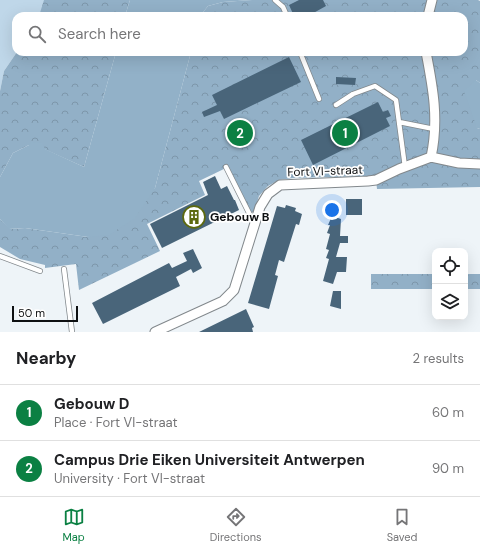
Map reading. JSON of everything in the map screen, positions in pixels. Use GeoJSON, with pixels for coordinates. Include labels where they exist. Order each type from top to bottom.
{"type":"FeatureCollection","features":[{"type":"Feature","properties":{"kind":"street"},"geometry":{"type":"LineString","coordinates":[[429,12],[432,0]]}},
{"type":"Feature","properties":{"kind":"street"},"geometry":{"type":"LineString","coordinates":[[427,56],[436,109],[431,157],[459,163],[480,164]]}},
{"type":"Feature","properties":{"kind":"street","name":"Fort VI-straat"},"geometry":{"type":"LineString","coordinates":[[156,332],[223,301],[234,290],[260,208],[268,194],[280,185],[376,180],[431,157]]}},
{"type":"Feature","properties":{"kind":"lane"},"geometry":{"type":"LineString","coordinates":[[274,0],[283,7],[285,12]]}},
{"type":"Feature","properties":{"kind":"lane"},"geometry":{"type":"LineString","coordinates":[[302,56],[319,99]]}},
{"type":"Feature","properties":{"kind":"lane"},"geometry":{"type":"LineString","coordinates":[[336,105],[353,94],[375,86],[396,100],[405,167]]}},
{"type":"Feature","properties":{"kind":"lane"},"geometry":{"type":"LineString","coordinates":[[399,122],[435,129]]}},
{"type":"Feature","properties":{"kind":"lane"},"geometry":{"type":"LineString","coordinates":[[226,167],[250,215],[255,221]]}},
{"type":"Feature","properties":{"kind":"lane"},"geometry":{"type":"LineString","coordinates":[[0,256],[40,271]]}},
{"type":"Feature","properties":{"kind":"lane"},"geometry":{"type":"LineString","coordinates":[[64,269],[72,332]]}},
{"type":"Feature","properties":{"kind":"shaded area"},"geometry":{"type":"Polygon","coordinates":[[[0,0],[48,0],[43,12],[12,12],[12,56],[14,56],[4,71],[0,91],[0,0]]]}},
{"type":"Feature","properties":{"kind":"shaded area"},"geometry":{"type":"Polygon","coordinates":[[[130,0],[252,0],[223,2],[208,6],[203,12],[126,12],[130,0]]]}},
{"type":"Feature","properties":{"kind":"shaded area"},"geometry":{"type":"Polygon","coordinates":[[[115,56],[190,56],[155,188],[135,218],[109,235],[88,237],[25,228],[9,229],[0,219],[0,177],[13,153],[29,145],[31,142],[42,143],[45,149],[84,167],[115,56]]]}},
{"type":"Feature","properties":{"kind":"shaded area"},"geometry":{"type":"Polygon","coordinates":[[[476,80],[480,83],[480,129],[477,128],[464,91],[476,80]]]}},
{"type":"Feature","properties":{"kind":"green space"},"geometry":{"type":"Polygon","coordinates":[[[44,0],[130,0],[126,12],[40,12],[44,0]]]}},
{"type":"Feature","properties":{"kind":"green space"},"geometry":{"type":"Polygon","coordinates":[[[252,0],[480,1],[480,83],[476,80],[477,128],[480,129],[480,187],[377,189],[376,180],[368,176],[293,178],[279,180],[268,186],[259,196],[255,209],[250,215],[226,168],[199,181],[205,195],[147,224],[160,251],[79,290],[76,264],[45,268],[45,265],[20,259],[0,247],[0,219],[10,229],[25,228],[88,237],[155,188],[190,56],[468,56],[468,12],[203,12],[208,6],[223,2],[252,0]]]}},
{"type":"Feature","properties":{"kind":"green space"},"geometry":{"type":"Polygon","coordinates":[[[14,56],[115,56],[84,167],[44,149],[29,145],[13,153],[0,177],[0,91],[4,71],[14,56]]]}},
{"type":"Feature","properties":{"kind":"green space"},"geometry":{"type":"Polygon","coordinates":[[[371,274],[432,274],[432,289],[371,289],[371,274]]]}},
{"type":"Feature","properties":{"kind":"green space"},"geometry":{"type":"Polygon","coordinates":[[[468,274],[480,274],[480,289],[468,289],[468,274]]]}},
{"type":"Feature","properties":{"kind":"building"},"geometry":{"type":"Polygon","coordinates":[[[299,0],[323,0],[326,6],[315,12],[292,12],[289,5],[299,0]]]}},
{"type":"Feature","properties":{"kind":"building"},"geometry":{"type":"Polygon","coordinates":[[[289,57],[301,82],[224,119],[220,111],[204,117],[202,112],[217,105],[212,95],[289,57]]]}},
{"type":"Feature","properties":{"kind":"building"},"geometry":{"type":"Polygon","coordinates":[[[336,77],[356,78],[355,85],[336,84],[336,77]]]}},
{"type":"Feature","properties":{"kind":"building"},"geometry":{"type":"Polygon","coordinates":[[[378,102],[383,112],[388,110],[391,116],[386,118],[390,126],[313,165],[301,140],[378,102]]]}},
{"type":"Feature","properties":{"kind":"building","name":"Gebouw B"},"geometry":{"type":"Polygon","coordinates":[[[215,176],[221,189],[227,186],[239,210],[162,248],[150,224],[208,195],[203,182],[215,176]]]}},
{"type":"Feature","properties":{"kind":"building"},"geometry":{"type":"Polygon","coordinates":[[[346,199],[362,199],[362,215],[346,215],[346,199]]]}},
{"type":"Feature","properties":{"kind":"building"},"geometry":{"type":"Polygon","coordinates":[[[286,205],[296,208],[295,211],[302,214],[299,225],[296,224],[284,262],[279,260],[275,275],[278,276],[269,309],[248,303],[277,206],[285,208],[286,205]]]}},
{"type":"Feature","properties":{"kind":"building"},"geometry":{"type":"Polygon","coordinates":[[[332,216],[341,219],[340,236],[348,236],[348,243],[340,243],[336,257],[347,257],[346,272],[337,272],[333,284],[323,281],[329,259],[326,258],[329,250],[326,249],[330,234],[327,233],[330,225],[328,225],[332,216]]]}},
{"type":"Feature","properties":{"kind":"building"},"geometry":{"type":"Polygon","coordinates":[[[193,249],[202,268],[193,273],[191,269],[176,277],[180,286],[103,324],[92,303],[169,263],[172,268],[187,261],[183,253],[193,249]]]}},
{"type":"Feature","properties":{"kind":"building"},"geometry":{"type":"Polygon","coordinates":[[[333,291],[341,291],[341,309],[330,306],[333,291]]]}},
{"type":"Feature","properties":{"kind":"building"},"geometry":{"type":"Polygon","coordinates":[[[246,309],[254,327],[252,328],[253,332],[199,332],[246,309]]]}},
{"type":"Feature","properties":{"kind":"place","name":"Campus Drie Eiken Universiteit Antwerpen"},"geometry":{"type":"Point","coordinates":[240,133]}},
{"type":"Feature","properties":{"kind":"place","name":"Gebouw D"},"geometry":{"type":"Point","coordinates":[345,133]}},
{"type":"Feature","properties":{"kind":"place","name":"Gebouw B"},"geometry":{"type":"Point","coordinates":[194,217]}}]}
